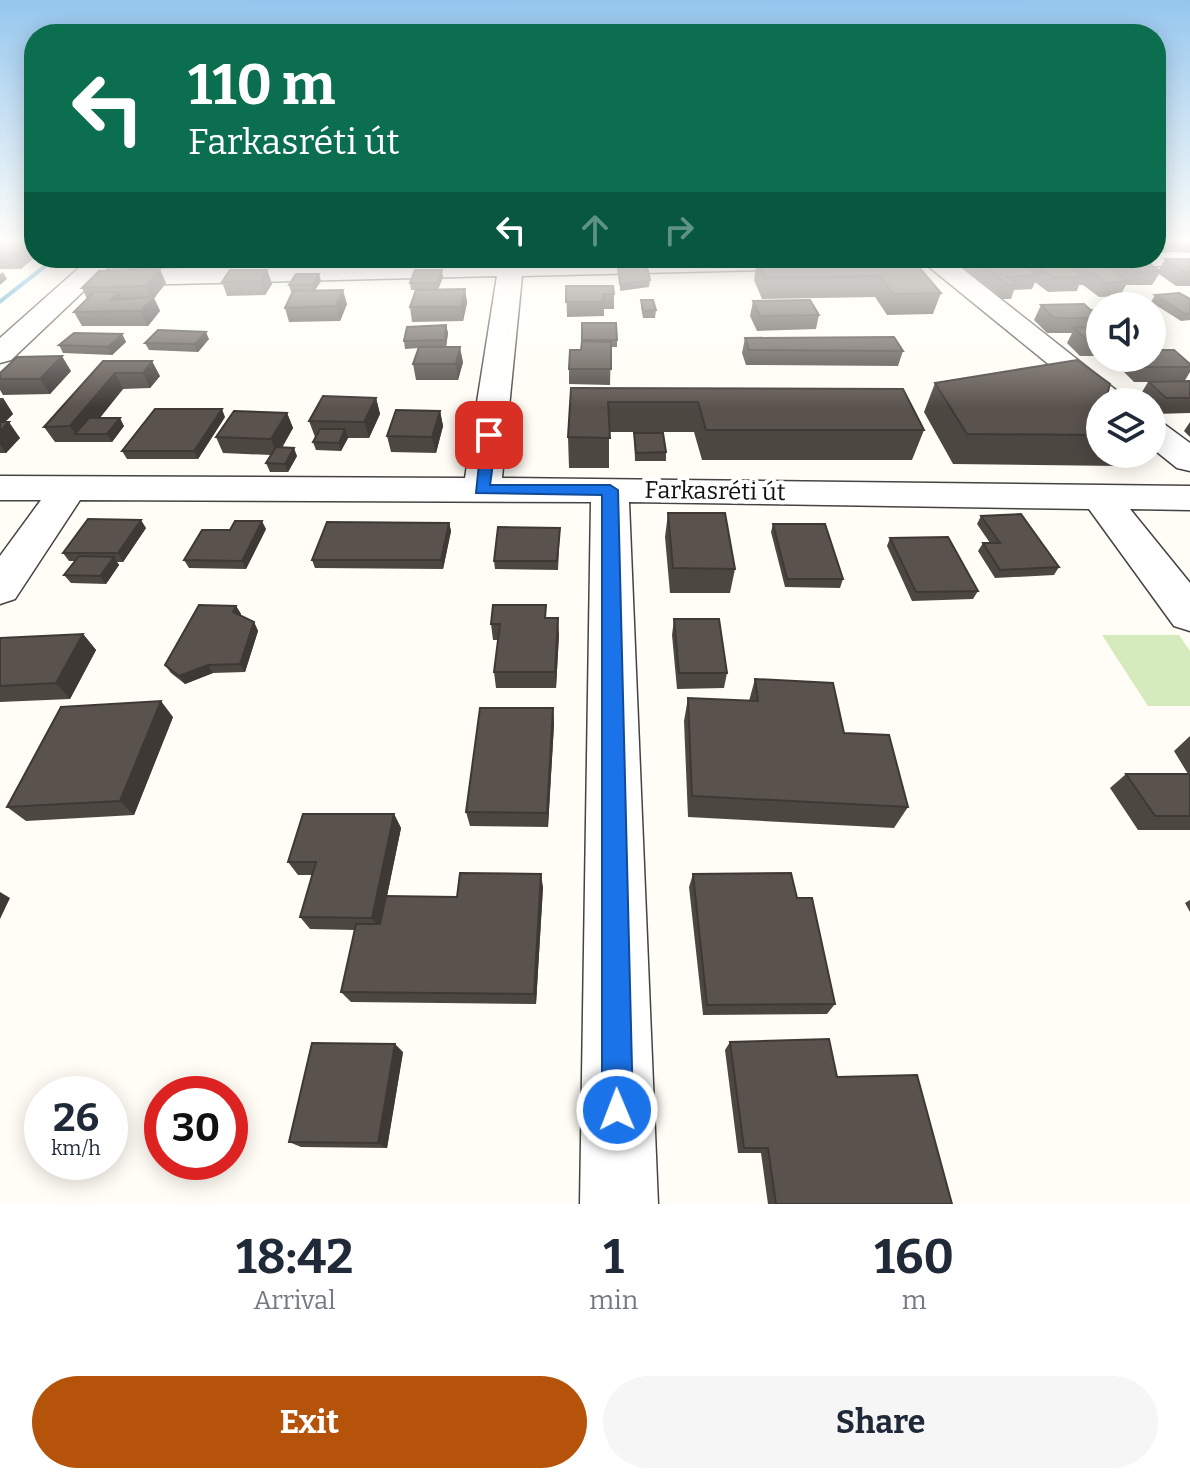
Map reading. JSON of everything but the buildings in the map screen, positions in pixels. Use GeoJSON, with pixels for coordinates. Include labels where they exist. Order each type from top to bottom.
{"type":"FeatureCollection","features":[{"type":"Feature","properties":{"kind":"street"},"geometry":{"type":"LineString","coordinates":[[0,354],[64,296]]}},
{"type":"Feature","properties":{"kind":"street"},"geometry":{"type":"LineString","coordinates":[[482,490],[508,296]]}},
{"type":"Feature","properties":{"kind":"street"},"geometry":{"type":"LineString","coordinates":[[980,296],[1097,388]]}},
{"type":"Feature","properties":{"kind":"street"},"geometry":{"type":"LineString","coordinates":[[1166,442],[1190,460]]}},
{"type":"Feature","properties":{"kind":"street","name":"Farkasréti út"},"geometry":{"type":"LineString","coordinates":[[0,488],[610,490],[1190,498]]}},
{"type":"Feature","properties":{"kind":"street"},"geometry":{"type":"LineString","coordinates":[[0,588],[69,488]]}},
{"type":"Feature","properties":{"kind":"street"},"geometry":{"type":"LineString","coordinates":[[610,490],[619,1204]]}},
{"type":"Feature","properties":{"kind":"street"},"geometry":{"type":"LineString","coordinates":[[1099,496],[1190,614]]}},
{"type":"Feature","properties":{"kind":"green space"},"geometry":{"type":"Polygon","coordinates":[[[1102,635],[1179,635],[1190,651],[1190,706],[1148,706],[1102,635]]]}},
{"type":"Feature","properties":{"kind":"waterway"},"geometry":{"type":"LineString","coordinates":[[0,302],[7,296]]}},
{"type":"Feature","properties":{"kind":"route"},"geometry":{"type":"LineString","coordinates":[[489,435],[482,490],[610,490],[617,1110]]}}]}
